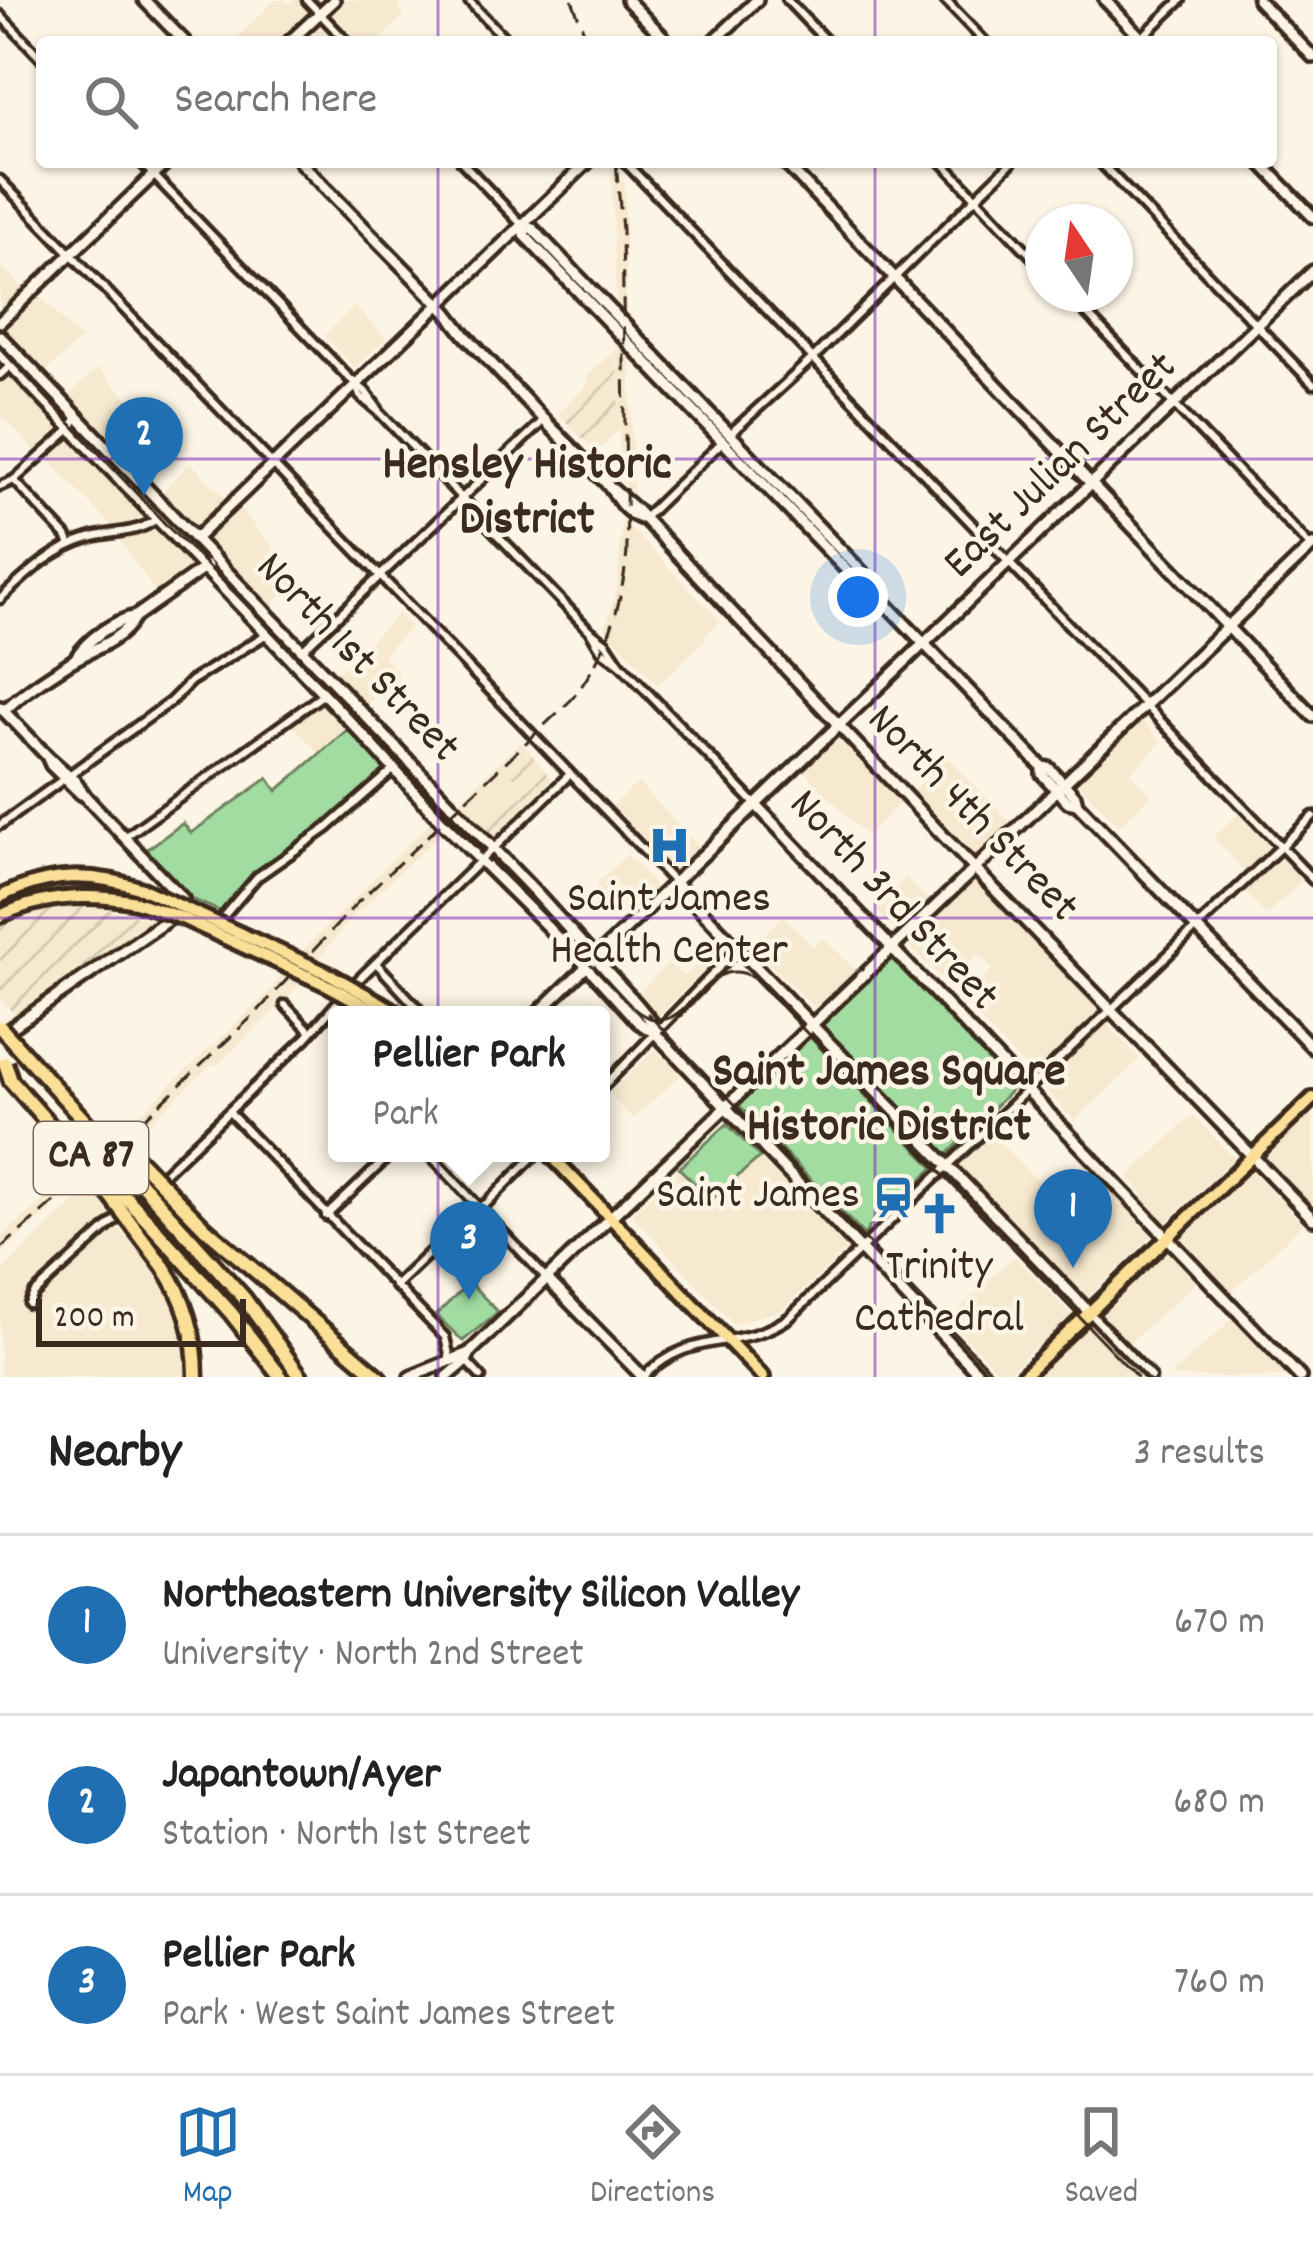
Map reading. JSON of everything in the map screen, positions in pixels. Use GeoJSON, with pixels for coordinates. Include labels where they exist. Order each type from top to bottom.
{"type":"FeatureCollection","features":[{"type":"Feature","properties":{"kind":"highway","name":"CA 87"},"geometry":{"type":"LineString","coordinates":[[0,1027],[244,1298],[301,1377]]}},
{"type":"Feature","properties":{"kind":"highway","name":"CA 87"},"geometry":{"type":"LineString","coordinates":[[2,1061],[242,1326],[281,1377]]}},
{"type":"Feature","properties":{"kind":"highway"},"geometry":{"type":"LineString","coordinates":[[2,1061],[11,1081],[91,1171],[163,1266],[188,1312],[196,1377]]}},
{"type":"Feature","properties":{"kind":"highway"},"geometry":{"type":"LineString","coordinates":[[97,1134],[114,1135],[206,1228],[379,1377]]}},
{"type":"Feature","properties":{"kind":"main road"},"geometry":{"type":"LineString","coordinates":[[145,0],[179,36]]}},
{"type":"Feature","properties":{"kind":"main road"},"geometry":{"type":"LineString","coordinates":[[296,36],[334,0]]}},
{"type":"Feature","properties":{"kind":"main road"},"geometry":{"type":"LineString","coordinates":[[627,0],[662,36]]}},
{"type":"Feature","properties":{"kind":"main road"},"geometry":{"type":"LineString","coordinates":[[719,36],[757,0]]}},
{"type":"Feature","properties":{"kind":"main road"},"geometry":{"type":"LineString","coordinates":[[1105,0],[1137,36]]}},
{"type":"Feature","properties":{"kind":"main road"},"geometry":{"type":"LineString","coordinates":[[1258,0],[1313,57]]}},
{"type":"Feature","properties":{"kind":"main road"},"geometry":{"type":"LineString","coordinates":[[0,322],[161,168]]}},
{"type":"Feature","properties":{"kind":"main road","name":"North 4th Street"},"geometry":{"type":"LineString","coordinates":[[306,168],[1313,1219]]}},
{"type":"Feature","properties":{"kind":"main road"},"geometry":{"type":"LineString","coordinates":[[195,539],[582,168]]}},
{"type":"Feature","properties":{"kind":"main road"},"geometry":{"type":"LineString","coordinates":[[790,168],[1313,716]]}},
{"type":"Feature","properties":{"kind":"main road"},"geometry":{"type":"LineString","coordinates":[[1266,168],[1313,218]]}},
{"type":"Feature","properties":{"kind":"main road"},"geometry":{"type":"LineString","coordinates":[[523,226],[525,236],[726,438],[855,579],[864,581],[925,644],[1042,767],[1042,774],[1060,787],[1068,802],[1077,804],[1313,1048]]}},
{"type":"Feature","properties":{"kind":"main road","name":"East Julian Street"},"geometry":{"type":"LineString","coordinates":[[546,1006],[1313,272]]}},
{"type":"Feature","properties":{"kind":"main road","name":"North 1st Street"},"geometry":{"type":"LineString","coordinates":[[0,336],[155,520],[394,769],[487,854],[592,963]]}},
{"type":"Feature","properties":{"kind":"main road","name":"North 1st Street"},"geometry":{"type":"LineString","coordinates":[[0,354],[195,539],[592,963],[638,1022],[656,1034],[982,1377]]}},
{"type":"Feature","properties":{"kind":"main road"},"geometry":{"type":"LineString","coordinates":[[450,1374],[1312,547]]}},
{"type":"Feature","properties":{"kind":"main road"},"geometry":{"type":"LineString","coordinates":[[0,1036],[169,920],[183,899],[1,712],[75,658],[101,647],[131,625],[134,618],[205,569],[209,555]]}},
{"type":"Feature","properties":{"kind":"main road","name":"North 3rd Street"},"geometry":{"type":"LineString","coordinates":[[756,806],[1300,1377]]}},
{"type":"Feature","properties":{"kind":"main road"},"geometry":{"type":"LineString","coordinates":[[0,897],[33,883],[76,876],[109,879],[146,890],[331,975],[375,1006]]}},
{"type":"Feature","properties":{"kind":"main road"},"geometry":{"type":"LineString","coordinates":[[675,883],[1089,1312]]}},
{"type":"Feature","properties":{"kind":"main road"},"geometry":{"type":"LineString","coordinates":[[0,916],[34,902],[64,897],[136,902],[182,918],[373,1006]]}},
{"type":"Feature","properties":{"kind":"main road"},"geometry":{"type":"LineString","coordinates":[[1022,1377],[1313,1098]]}},
{"type":"Feature","properties":{"kind":"main road"},"geometry":{"type":"LineString","coordinates":[[557,1162],[763,1377]]}},
{"type":"Feature","properties":{"kind":"main road"},"geometry":{"type":"LineString","coordinates":[[548,1279],[643,1377]]}},
{"type":"Feature","properties":{"kind":"main road"},"geometry":{"type":"LineString","coordinates":[[410,1377],[450,1359],[467,1357]]}},
{"type":"Feature","properties":{"kind":"main road"},"geometry":{"type":"LineString","coordinates":[[450,1359],[450,1374]]}},
{"type":"Feature","properties":{"kind":"street"},"geometry":{"type":"LineString","coordinates":[[307,0],[341,36]]}},
{"type":"Feature","properties":{"kind":"street"},"geometry":{"type":"LineString","coordinates":[[468,0],[502,36]]}},
{"type":"Feature","properties":{"kind":"street"},"geometry":{"type":"LineString","coordinates":[[787,0],[821,36]]}},
{"type":"Feature","properties":{"kind":"street"},"geometry":{"type":"LineString","coordinates":[[945,0],[979,36]]}},
{"type":"Feature","properties":{"kind":"street"},"geometry":{"type":"LineString","coordinates":[[1146,36],[1180,0]]}},
{"type":"Feature","properties":{"kind":"street"},"geometry":{"type":"LineString","coordinates":[[0,15],[36,53]]}},
{"type":"Feature","properties":{"kind":"street","name":"North 3rd Street"},"geometry":{"type":"LineString","coordinates":[[147,168],[372,398],[380,412],[590,630],[602,651],[620,664],[756,806]]}},
{"type":"Feature","properties":{"kind":"street"},"geometry":{"type":"LineString","coordinates":[[468,168],[523,226]]}},
{"type":"Feature","properties":{"kind":"street"},"geometry":{"type":"LineString","coordinates":[[631,168],[1313,880]]}},
{"type":"Feature","properties":{"kind":"street"},"geometry":{"type":"LineString","coordinates":[[948,168],[1025,249]]}},
{"type":"Feature","properties":{"kind":"street"},"geometry":{"type":"LineString","coordinates":[[643,519],[1006,168]]}},
{"type":"Feature","properties":{"kind":"street"},"geometry":{"type":"LineString","coordinates":[[1106,168],[1313,384]]}},
{"type":"Feature","properties":{"kind":"street"},"geometry":{"type":"LineString","coordinates":[[0,180],[675,883]]}},
{"type":"Feature","properties":{"kind":"street"},"geometry":{"type":"LineString","coordinates":[[1085,312],[1312,547]]}},
{"type":"Feature","properties":{"kind":"street"},"geometry":{"type":"LineString","coordinates":[[0,375],[11,365]]}},
{"type":"Feature","properties":{"kind":"street"},"geometry":{"type":"LineString","coordinates":[[301,651],[544,420]]}},
{"type":"Feature","properties":{"kind":"street"},"geometry":{"type":"LineString","coordinates":[[0,486],[14,480],[74,422]]}},
{"type":"Feature","properties":{"kind":"street"},"geometry":{"type":"LineString","coordinates":[[14,480],[70,545]]}},
{"type":"Feature","properties":{"kind":"street"},"geometry":{"type":"LineString","coordinates":[[0,599],[37,565],[70,545],[140,530],[155,520]]}},
{"type":"Feature","properties":{"kind":"street"},"geometry":{"type":"LineString","coordinates":[[0,825],[170,702],[191,681],[267,634]]}},
{"type":"Feature","properties":{"kind":"street"},"geometry":{"type":"LineString","coordinates":[[125,837],[324,694]]}},
{"type":"Feature","properties":{"kind":"street"},"geometry":{"type":"LineString","coordinates":[[209,933],[257,877],[327,828],[394,769]]}},
{"type":"Feature","properties":{"kind":"street"},"geometry":{"type":"LineString","coordinates":[[335,1006],[569,775]]}},
{"type":"Feature","properties":{"kind":"street"},"geometry":{"type":"LineString","coordinates":[[643,1377],[676,1351],[757,1334],[783,1322],[1313,816]]}},
{"type":"Feature","properties":{"kind":"street"},"geometry":{"type":"LineString","coordinates":[[182,906],[218,923]]}},
{"type":"Feature","properties":{"kind":"street"},"geometry":{"type":"LineString","coordinates":[[610,1081],[739,947]]}},
{"type":"Feature","properties":{"kind":"street"},"geometry":{"type":"LineString","coordinates":[[376,963],[416,1006]]}},
{"type":"Feature","properties":{"kind":"street"},"geometry":{"type":"LineString","coordinates":[[285,1005],[311,1032]]}},
{"type":"Feature","properties":{"kind":"street"},"geometry":{"type":"LineString","coordinates":[[29,1304],[34,1294],[328,1014]]}},
{"type":"Feature","properties":{"kind":"street"},"geometry":{"type":"LineString","coordinates":[[229,1112],[445,1337],[450,1359]]}},
{"type":"Feature","properties":{"kind":"street"},"geometry":{"type":"LineString","coordinates":[[326,1216],[383,1162]]}},
{"type":"Feature","properties":{"kind":"street"},"geometry":{"type":"LineString","coordinates":[[436,1162],[548,1279]]}},
{"type":"Feature","properties":{"kind":"street"},"geometry":{"type":"LineString","coordinates":[[395,1286],[528,1162]]}},
{"type":"Feature","properties":{"kind":"street"},"geometry":{"type":"LineString","coordinates":[[1089,1312],[1150,1377]]}},
{"type":"Feature","properties":{"kind":"street"},"geometry":{"type":"LineString","coordinates":[[467,1357],[481,1377]]}},
{"type":"Feature","properties":{"kind":"shaded area"},"geometry":{"type":"Polygon","coordinates":[[[275,0],[289,4],[292,0],[406,0],[398,8],[405,15],[384,36],[238,36],[275,0]]]}},
{"type":"Feature","properties":{"kind":"shaded area"},"geometry":{"type":"Polygon","coordinates":[[[611,168],[625,182],[626,311],[616,300],[611,168]]]}},
{"type":"Feature","properties":{"kind":"shaded area"},"geometry":{"type":"Polygon","coordinates":[[[0,264],[81,339],[45,373],[0,328],[0,264]]]}},
{"type":"Feature","properties":{"kind":"shaded area"},"geometry":{"type":"Polygon","coordinates":[[[355,306],[386,338],[355,368],[324,336],[355,306]]]}},
{"type":"Feature","properties":{"kind":"shaded area"},"geometry":{"type":"Polygon","coordinates":[[[617,347],[619,429],[596,452],[558,414],[617,347]]]}},
{"type":"Feature","properties":{"kind":"shaded area"},"geometry":{"type":"Polygon","coordinates":[[[620,350],[630,351],[633,494],[620,479],[620,350]]]}},
{"type":"Feature","properties":{"kind":"shaded area"},"geometry":{"type":"Polygon","coordinates":[[[0,359],[197,567],[157,595],[108,523],[0,414],[0,359]]]}},
{"type":"Feature","properties":{"kind":"shaded area"},"geometry":{"type":"Polygon","coordinates":[[[98,368],[160,432],[129,462],[67,397],[98,368]]]}},
{"type":"Feature","properties":{"kind":"shaded area"},"geometry":{"type":"Polygon","coordinates":[[[191,463],[242,511],[300,578],[268,608],[159,494],[191,463]]]}},
{"type":"Feature","properties":{"kind":"shaded area"},"geometry":{"type":"Polygon","coordinates":[[[622,519],[721,621],[658,685],[605,629],[617,587],[622,519]]]}},
{"type":"Feature","properties":{"kind":"shaded area"},"geometry":{"type":"Polygon","coordinates":[[[398,614],[411,627],[383,655],[400,674],[365,706],[334,676],[398,614]]]}},
{"type":"Feature","properties":{"kind":"shaded area"},"geometry":{"type":"Polygon","coordinates":[[[325,699],[349,728],[321,755],[290,723],[325,699]]]}},
{"type":"Feature","properties":{"kind":"shaded area"},"geometry":{"type":"Polygon","coordinates":[[[1142,721],[1162,742],[1130,773],[1152,795],[1119,826],[1077,782],[1142,721]]]}},
{"type":"Feature","properties":{"kind":"shaded area"},"geometry":{"type":"Polygon","coordinates":[[[836,737],[900,803],[866,836],[802,769],[836,737]]]}},
{"type":"Feature","properties":{"kind":"shaded area"},"geometry":{"type":"Polygon","coordinates":[[[520,742],[529,751],[509,770],[517,779],[474,821],[456,804],[520,742]]]}},
{"type":"Feature","properties":{"kind":"shaded area"},"geometry":{"type":"Polygon","coordinates":[[[529,751],[552,779],[490,837],[474,821],[516,780],[509,771],[529,751]]]}},
{"type":"Feature","properties":{"kind":"shaded area"},"geometry":{"type":"Polygon","coordinates":[[[948,758],[1012,824],[977,857],[913,790],[948,758]]]}},
{"type":"Feature","properties":{"kind":"shaded area"},"geometry":{"type":"Polygon","coordinates":[[[638,782],[699,847],[674,870],[612,806],[638,782]]]}},
{"type":"Feature","properties":{"kind":"shaded area"},"geometry":{"type":"Polygon","coordinates":[[[1238,814],[1302,881],[1266,915],[1244,891],[1253,880],[1213,837],[1238,814]]]}},
{"type":"Feature","properties":{"kind":"shaded area"},"geometry":{"type":"Polygon","coordinates":[[[432,820],[443,832],[351,918],[290,996],[0,1254],[0,1238],[264,997],[303,950],[432,820]]]}},
{"type":"Feature","properties":{"kind":"shaded area"},"geometry":{"type":"Polygon","coordinates":[[[627,854],[655,885],[626,917],[595,885],[627,854]]]}},
{"type":"Feature","properties":{"kind":"shaded area"},"geometry":{"type":"Polygon","coordinates":[[[906,878],[939,911],[972,879],[1099,1011],[1032,1075],[962,1001],[993,969],[978,954],[946,984],[874,908],[906,878]]]}},
{"type":"Feature","properties":{"kind":"shaded area"},"geometry":{"type":"Polygon","coordinates":[[[58,906],[94,906],[156,920],[17,1017],[0,998],[0,928],[58,906]]]}},
{"type":"Feature","properties":{"kind":"shaded area"},"geometry":{"type":"Polygon","coordinates":[[[783,916],[813,947],[823,937],[856,970],[815,1008],[751,947],[783,916]]]}},
{"type":"Feature","properties":{"kind":"shaded area"},"geometry":{"type":"Polygon","coordinates":[[[717,946],[723,952],[658,1016],[637,994],[669,963],[684,977],[717,946]]]}},
{"type":"Feature","properties":{"kind":"shaded area"},"geometry":{"type":"Polygon","coordinates":[[[1106,1023],[1140,1059],[1075,1121],[1041,1085],[1106,1023]]]}},
{"type":"Feature","properties":{"kind":"shaded area"},"geometry":{"type":"Polygon","coordinates":[[[655,1049],[681,1075],[633,1119],[610,1093],[655,1049]]]}},
{"type":"Feature","properties":{"kind":"shaded area"},"geometry":{"type":"Polygon","coordinates":[[[1313,1111],[1313,1205],[1264,1158],[1313,1111]]]}},
{"type":"Feature","properties":{"kind":"shaded area"},"geometry":{"type":"Polygon","coordinates":[[[1193,1115],[1234,1158],[1084,1301],[956,1167],[991,1133],[1081,1226],[1117,1193],[1131,1208],[1144,1195],[1128,1176],[1193,1115]]]}},
{"type":"Feature","properties":{"kind":"shaded area"},"geometry":{"type":"Polygon","coordinates":[[[727,1124],[847,1249],[782,1310],[734,1324],[631,1214],[727,1124]]]}},
{"type":"Feature","properties":{"kind":"shaded area"},"geometry":{"type":"Polygon","coordinates":[[[1251,1170],[1303,1224],[1221,1302],[1199,1280],[1141,1332],[1126,1346],[1121,1362],[1135,1377],[1035,1377],[1051,1361],[1036,1346],[1003,1377],[948,1319],[1014,1256],[1085,1329],[1251,1170]]]}},
{"type":"Feature","properties":{"kind":"shaded area"},"geometry":{"type":"Polygon","coordinates":[[[91,1186],[118,1227],[172,1290],[193,1357],[190,1377],[0,1377],[0,1272],[91,1186]]]}},
{"type":"Feature","properties":{"kind":"shaded area"},"geometry":{"type":"Polygon","coordinates":[[[1235,1316],[1292,1377],[1169,1377],[1235,1316]]]}},
{"type":"Feature","properties":{"kind":"green space"},"geometry":{"type":"Polygon","coordinates":[[[355,723],[393,766],[341,813],[251,876],[224,913],[190,898],[146,850],[183,823],[191,833],[268,778],[277,791],[355,723]]]}},
{"type":"Feature","properties":{"kind":"green space"},"geometry":{"type":"Polygon","coordinates":[[[893,959],[1014,1087],[947,1155],[820,1028],[893,959]]]}},
{"type":"Feature","properties":{"kind":"green space"},"geometry":{"type":"Polygon","coordinates":[[[810,1037],[934,1168],[864,1235],[739,1105],[810,1037]]]}},
{"type":"Feature","properties":{"kind":"green space"},"geometry":{"type":"Polygon","coordinates":[[[727,1124],[760,1157],[711,1200],[679,1168],[727,1124]]]}},
{"type":"Feature","properties":{"kind":"green space"},"geometry":{"type":"Polygon","coordinates":[[[450,1248],[452,1264],[498,1312],[463,1341],[436,1315],[463,1289],[437,1259],[450,1248]]]}},
{"type":"Feature","properties":{"kind":"tram line"},"geometry":{"type":"LineString","coordinates":[[0,348],[632,1007],[651,1019],[666,1019],[719,976],[734,972],[753,977],[1137,1377]]}},
{"type":"Feature","properties":{"kind":"tram line"},"geometry":{"type":"LineString","coordinates":[[648,1014],[997,1377]]}},
{"type":"Feature","properties":{"kind":"railway"},"geometry":{"type":"LineString","coordinates":[[572,0],[586,36]]}},
{"type":"Feature","properties":{"kind":"railway"},"geometry":{"type":"LineString","coordinates":[[0,1249],[258,1011],[357,903],[571,700],[594,666],[616,611],[627,552],[622,230],[617,168]]}},
{"type":"Feature","properties":{"kind":"place","name":"Japantown/Ayer"},"geometry":{"type":"Point","coordinates":[144,496]}},
{"type":"Feature","properties":{"kind":"place","name":"Saint James Health Center"},"geometry":{"type":"Point","coordinates":[669,845]}},
{"type":"Feature","properties":{"kind":"place","name":"Saint James"},"geometry":{"type":"Point","coordinates":[894,1197]}},
{"type":"Feature","properties":{"kind":"place","name":"Trinity Cathedral"},"geometry":{"type":"Point","coordinates":[939,1213]}},
{"type":"Feature","properties":{"kind":"place","name":"Northeastern University Silicon Valley"},"geometry":{"type":"Point","coordinates":[1073,1268]}},
{"type":"Feature","properties":{"kind":"place","name":"Pellier Park"},"geometry":{"type":"Point","coordinates":[469,1300]}},
{"type":"Feature","properties":{"kind":"district","name":"Hensley Historic District"},"geometry":{"type":"Point","coordinates":[527,494]}},
{"type":"Feature","properties":{"kind":"district","name":"Saint James Square Historic District"},"geometry":{"type":"Point","coordinates":[889,1102]}}]}
